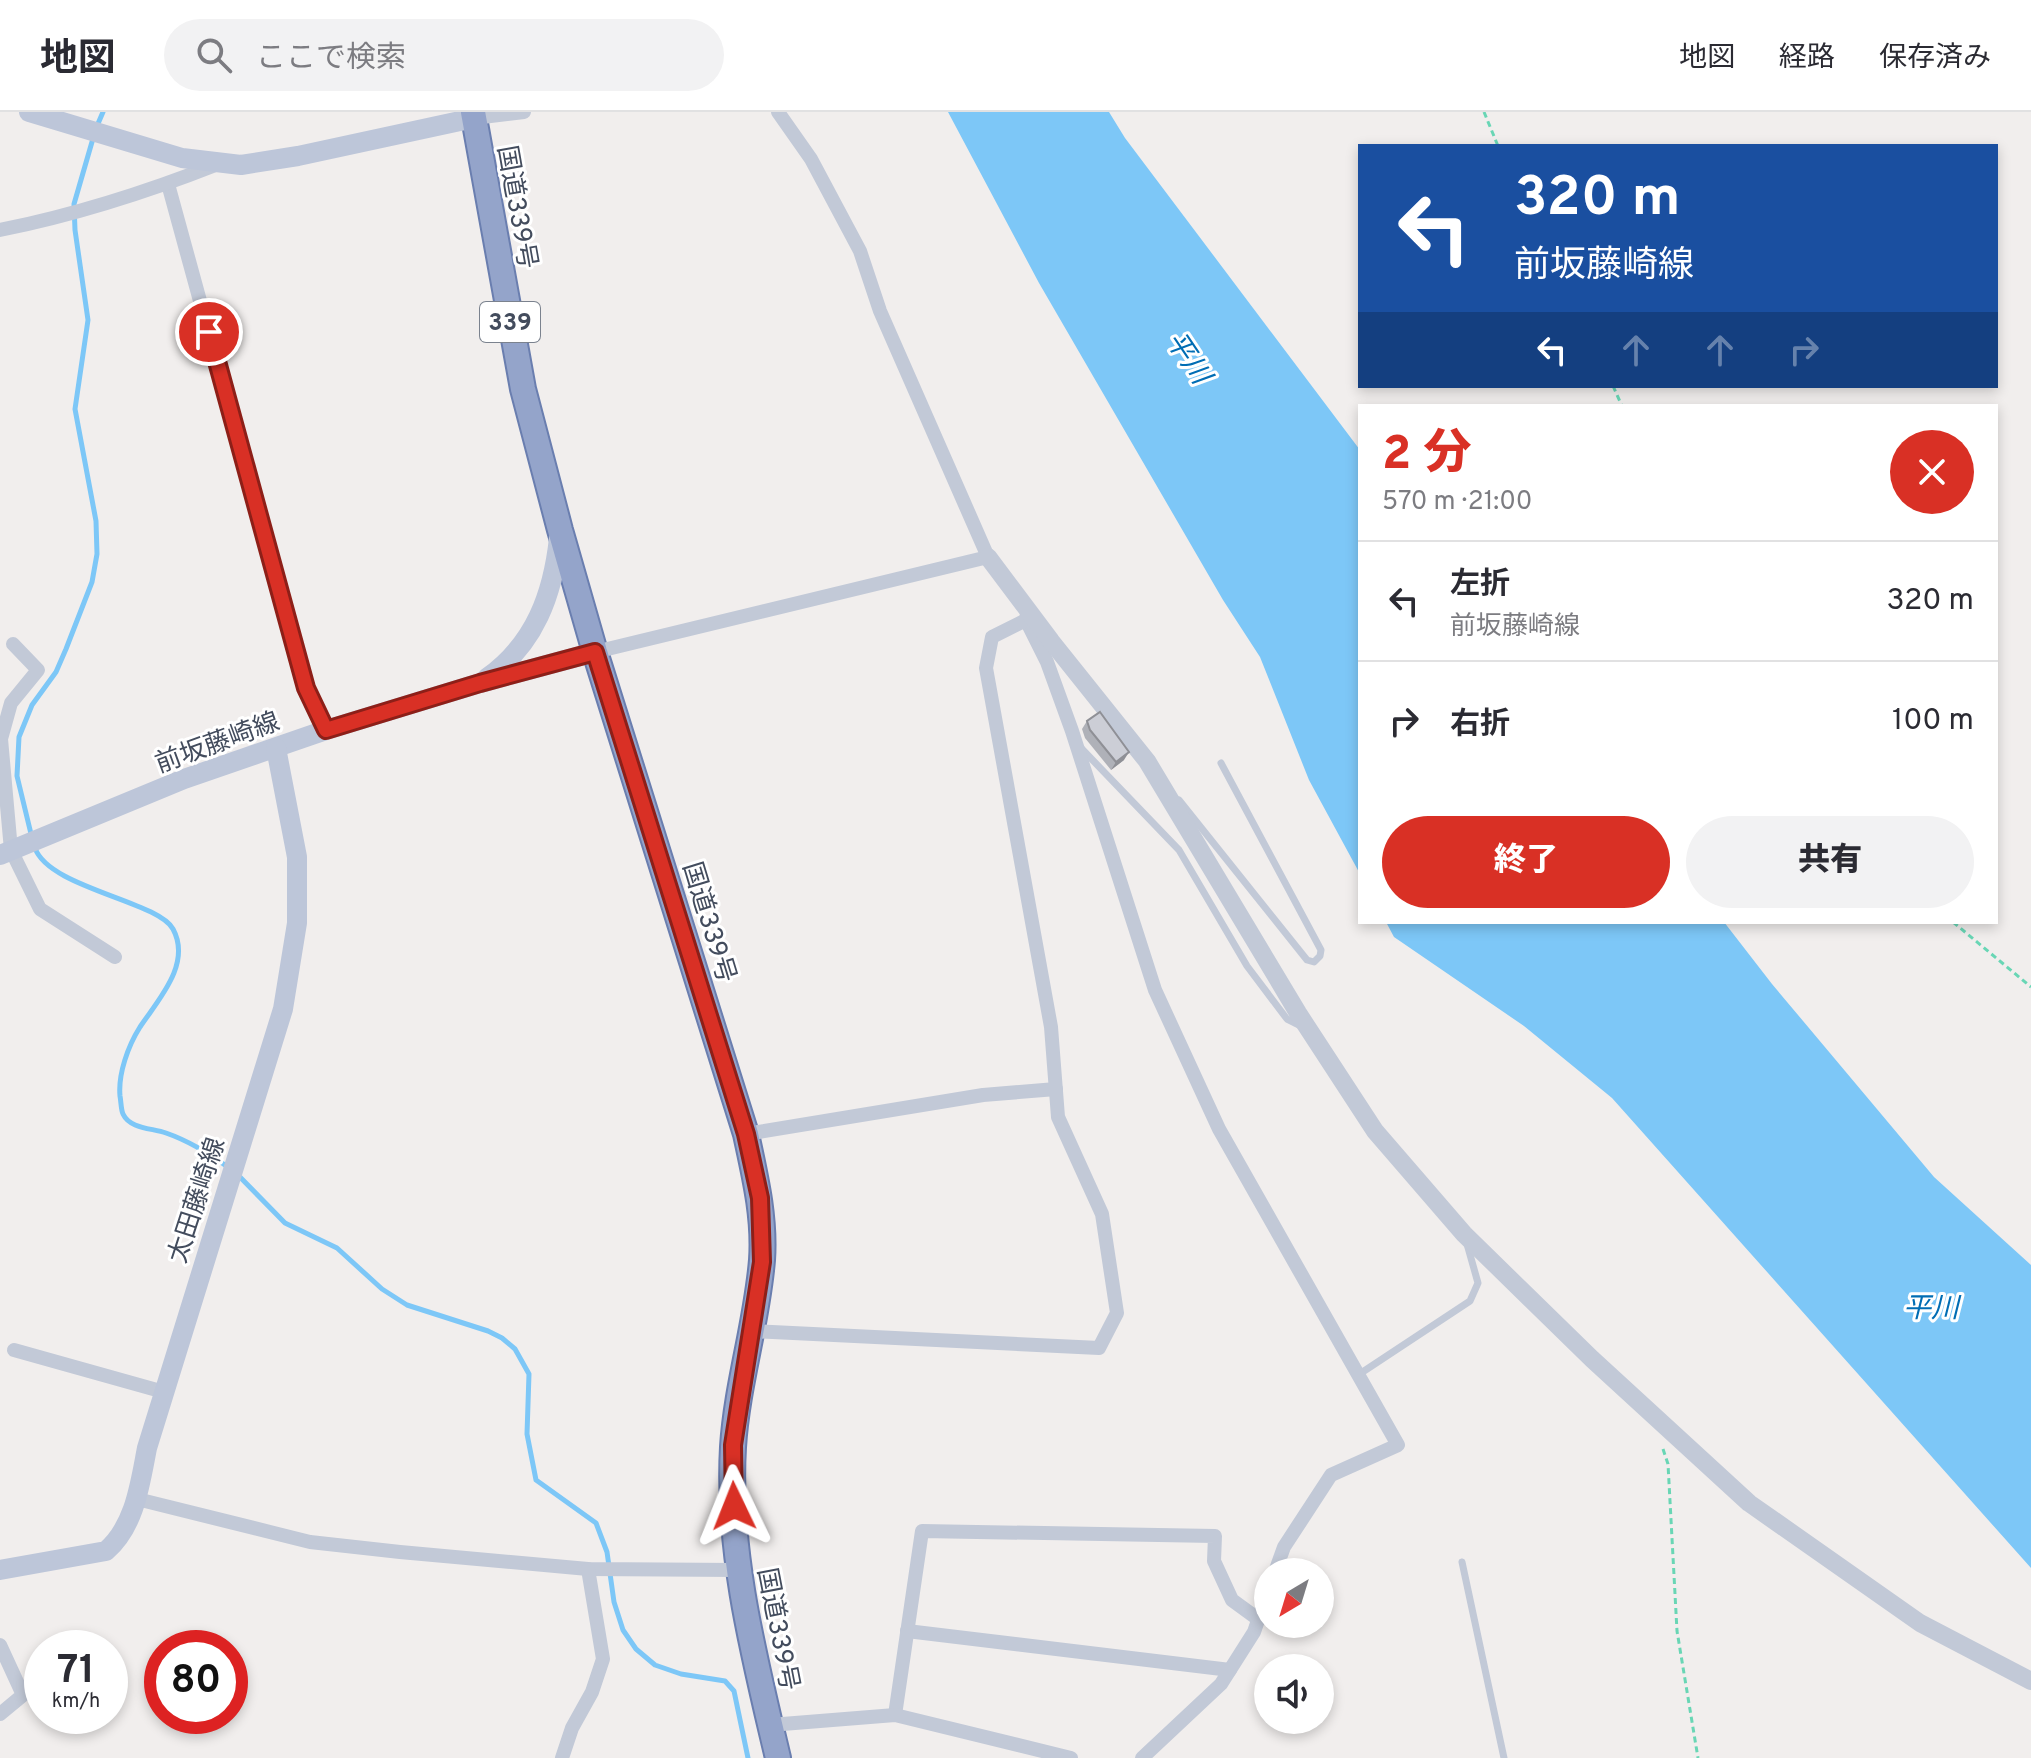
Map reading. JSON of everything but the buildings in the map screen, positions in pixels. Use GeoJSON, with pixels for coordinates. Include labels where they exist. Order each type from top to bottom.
{"type":"FeatureCollection","features":[{"type":"Feature","properties":{"kind":"highway","name":"国道339号"},"geometry":{"type":"LineString","coordinates":[[474,115],[523,389],[560,530],[595,652],[746,1134],[760,1198],[762,1262],[733,1445],[737,1570],[778,1758]]}},
{"type":"Feature","properties":{"kind":"main road"},"geometry":{"type":"LineString","coordinates":[[29,112],[182,158],[241,165],[298,156],[474,115]]}},
{"type":"Feature","properties":{"kind":"main road"},"geometry":{"type":"LineString","coordinates":[[480,683],[516,654],[534,628],[551,588],[560,530]]}},
{"type":"Feature","properties":{"kind":"main road","name":"前坂藤崎線"},"geometry":{"type":"LineString","coordinates":[[6,852],[184,779],[326,730],[595,652]]}},
{"type":"Feature","properties":{"kind":"main road","name":"太田藤崎線"},"geometry":{"type":"LineString","coordinates":[[0,1570],[106,1551],[118,1541],[137,1499],[147,1448],[283,1009],[297,923],[297,857],[276,748]]}},
{"type":"Feature","properties":{"kind":"street"},"geometry":{"type":"LineString","coordinates":[[474,115],[524,112]]}},
{"type":"Feature","properties":{"kind":"street"},"geometry":{"type":"LineString","coordinates":[[778,112],[811,159],[860,251],[886,326],[988,557],[1027,615],[1147,761],[1308,1029],[1375,1131],[1464,1234],[1592,1359],[1749,1503],[1920,1623],[2031,1681]]}},
{"type":"Feature","properties":{"kind":"street"},"geometry":{"type":"LineString","coordinates":[[0,230],[63,218],[168,184],[218,164]]}},
{"type":"Feature","properties":{"kind":"street"},"geometry":{"type":"LineString","coordinates":[[168,184],[306,688],[326,730]]}},
{"type":"Feature","properties":{"kind":"street"},"geometry":{"type":"LineString","coordinates":[[595,652],[988,557]]}},
{"type":"Feature","properties":{"kind":"street"},"geometry":{"type":"LineString","coordinates":[[1027,615],[1076,743],[1155,990],[1219,1129],[1398,1445],[1331,1475],[1280,1558]]}},
{"type":"Feature","properties":{"kind":"street"},"geometry":{"type":"LineString","coordinates":[[750,1331],[1099,1348],[1117,1313],[1102,1214],[1058,1117],[1051,1027],[986,668],[992,637],[1027,615]]}},
{"type":"Feature","properties":{"kind":"street"},"geometry":{"type":"LineString","coordinates":[[13,644],[38,670],[11,703],[1,739],[6,852],[40,909],[115,957]]}},
{"type":"Feature","properties":{"kind":"street"},"geometry":{"type":"LineString","coordinates":[[746,1134],[983,1095],[1056,1089]]}},
{"type":"Feature","properties":{"kind":"street"},"geometry":{"type":"LineString","coordinates":[[14,1350],[164,1392]]}},
{"type":"Feature","properties":{"kind":"street"},"geometry":{"type":"LineString","coordinates":[[137,1499],[310,1542],[588,1569],[737,1570]]}},
{"type":"Feature","properties":{"kind":"street"},"geometry":{"type":"LineString","coordinates":[[895,1715],[922,1531],[1215,1536],[1214,1561],[1232,1600],[1254,1616]]}},
{"type":"Feature","properties":{"kind":"street"},"geometry":{"type":"LineString","coordinates":[[562,1758],[572,1728],[592,1692],[603,1659],[588,1569]]}},
{"type":"Feature","properties":{"kind":"street"},"geometry":{"type":"LineString","coordinates":[[907,1631],[1230,1670]]}},
{"type":"Feature","properties":{"kind":"street"},"geometry":{"type":"LineString","coordinates":[[1142,1758],[1221,1684],[1254,1632]]}},
{"type":"Feature","properties":{"kind":"street"},"geometry":{"type":"LineString","coordinates":[[0,1645],[23,1695],[0,1714]]}},
{"type":"Feature","properties":{"kind":"street"},"geometry":{"type":"LineString","coordinates":[[770,1725],[895,1715],[1071,1758]]}},
{"type":"Feature","properties":{"kind":"lane"},"geometry":{"type":"LineString","coordinates":[[1076,743],[1179,850],[1255,977],[1287,1019],[1308,1029]]}},
{"type":"Feature","properties":{"kind":"lane"},"geometry":{"type":"LineString","coordinates":[[1147,761],[1307,960],[1314,962],[1321,950],[1221,763]]}},
{"type":"Feature","properties":{"kind":"lane"},"geometry":{"type":"LineString","coordinates":[[1358,1375],[1470,1301],[1478,1283],[1464,1234]]}},
{"type":"Feature","properties":{"kind":"lane"},"geometry":{"type":"LineString","coordinates":[[1462,1562],[1504,1758]]}},
{"type":"Feature","properties":{"kind":"path"},"geometry":{"type":"LineString","coordinates":[[1484,112],[1497,144]]}},
{"type":"Feature","properties":{"kind":"path"},"geometry":{"type":"LineString","coordinates":[[1955,924],[2031,987]]}},
{"type":"Feature","properties":{"kind":"path"},"geometry":{"type":"LineString","coordinates":[[1650,1411],[1668,1464],[1677,1631],[1698,1758]]}},
{"type":"Feature","properties":{"kind":"water","name":"平川"},"geometry":{"type":"Polygon","coordinates":[[[948,112],[1109,112],[1125,138],[1358,447],[1358,870],[1309,780],[1260,657],[1223,600],[1039,283],[948,112]]]}},
{"type":"Feature","properties":{"kind":"water","name":"平川"},"geometry":{"type":"Polygon","coordinates":[[[1387,924],[1726,924],[1934,1177],[2031,1265],[2031,1568],[1612,1098],[1524,1026],[1394,937],[1387,924]]]}},
{"type":"Feature","properties":{"kind":"waterway"},"geometry":{"type":"LineString","coordinates":[[97,126],[103,112]]}},
{"type":"Feature","properties":{"kind":"waterway"},"geometry":{"type":"LineString","coordinates":[[32,838],[17,776],[19,737],[32,705],[56,672],[66,649],[92,582],[97,554],[96,521],[75,409],[88,320],[74,204],[94,135]]}},
{"type":"Feature","properties":{"kind":"waterway"},"geometry":{"type":"LineString","coordinates":[[35,848],[44,862],[60,874],[147,910],[173,929],[178,942],[176,968],[128,1051],[121,1079],[122,1110],[131,1123],[183,1140],[229,1168]]}},
{"type":"Feature","properties":{"kind":"waterway"},"geometry":{"type":"LineString","coordinates":[[237,1174],[285,1223],[337,1248],[382,1289],[407,1305],[488,1331],[515,1349],[529,1374],[527,1434],[536,1480],[596,1523],[607,1552],[614,1602],[623,1630],[636,1649],[655,1665],[681,1674],[725,1681],[734,1691],[748,1758]]}},
{"type":"Feature","properties":{"kind":"route"},"geometry":{"type":"LineString","coordinates":[[209,332],[306,688],[326,730],[595,652],[746,1134],[760,1198],[762,1262],[733,1445],[734,1506]]}}]}
